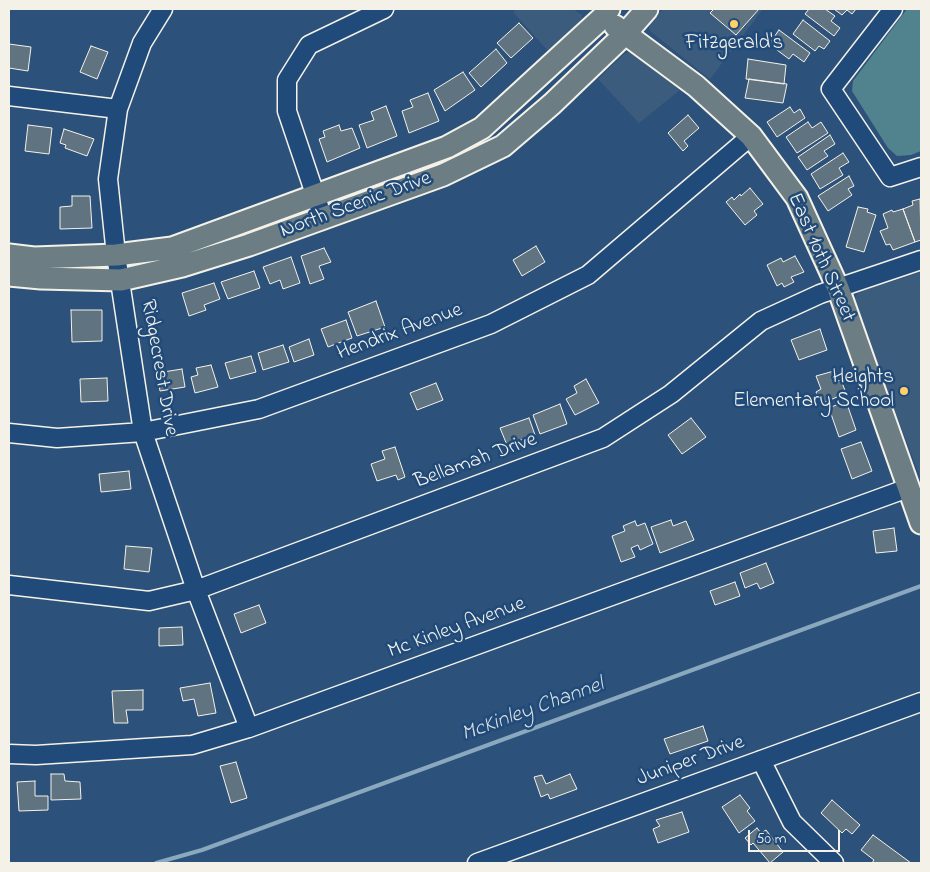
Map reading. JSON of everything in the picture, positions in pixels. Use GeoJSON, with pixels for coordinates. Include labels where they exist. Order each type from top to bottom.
{"type":"FeatureCollection","features":[{"type":"Feature","properties":{"kind":"main road","name":"North Scenic Drive"},"geometry":{"type":"LineString","coordinates":[[9,275],[41,278],[120,280],[182,266],[442,175],[503,146],[552,104],[647,9]]}},
{"type":"Feature","properties":{"kind":"main road","name":"North Scenic Drive"},"geometry":{"type":"LineString","coordinates":[[9,255],[34,258],[116,255],[172,248],[446,147],[482,128],[602,11]]}},
{"type":"Feature","properties":{"kind":"main road","name":"East 10th Street"},"geometry":{"type":"LineString","coordinates":[[602,11],[624,34],[696,86],[751,136],[797,198],[838,288],[921,523]]}},
{"type":"Feature","properties":{"kind":"street","name":"Ridgecrest Drive"},"geometry":{"type":"LineString","coordinates":[[163,9],[142,43],[118,109],[108,179],[116,255],[143,432],[196,590],[249,728]]}},
{"type":"Feature","properties":{"kind":"street"},"geometry":{"type":"LineString","coordinates":[[323,218],[287,111],[287,80],[308,45],[384,9]]}},
{"type":"Feature","properties":{"kind":"street"},"geometry":{"type":"LineString","coordinates":[[893,9],[831,89],[890,177],[921,166]]}},
{"type":"Feature","properties":{"kind":"street"},"geometry":{"type":"LineString","coordinates":[[9,96],[118,109]]}},
{"type":"Feature","properties":{"kind":"street","name":"Hendrix Avenue"},"geometry":{"type":"LineString","coordinates":[[9,433],[57,438],[143,432],[260,409],[492,324],[588,275],[751,136]]}},
{"type":"Feature","properties":{"kind":"street","name":"Bellamah Drive"},"geometry":{"type":"LineString","coordinates":[[9,585],[149,601],[196,590],[603,438],[671,394],[761,321],[838,288],[921,260]]}},
{"type":"Feature","properties":{"kind":"street","name":"Mc Kinley Avenue"},"geometry":{"type":"LineString","coordinates":[[9,754],[36,755],[192,744],[249,728],[908,488]]}},
{"type":"Feature","properties":{"kind":"street","name":"Juniper Drive"},"geometry":{"type":"LineString","coordinates":[[477,863],[921,702]]}},
{"type":"Feature","properties":{"kind":"street"},"geometry":{"type":"LineString","coordinates":[[761,760],[792,822],[834,863]]}},
{"type":"Feature","properties":{"kind":"shaded area"},"geometry":{"type":"Polygon","coordinates":[[[517,9],[573,9],[582,15],[581,23],[551,54],[513,12],[517,9]]]}},
{"type":"Feature","properties":{"kind":"shaded area"},"geometry":{"type":"Polygon","coordinates":[[[663,9],[763,9],[710,79],[650,31],[649,25],[663,9]]]}},
{"type":"Feature","properties":{"kind":"shaded area"},"geometry":{"type":"Polygon","coordinates":[[[630,52],[680,90],[639,123],[598,79],[624,54],[630,52]]]}},
{"type":"Feature","properties":{"kind":"shaded area","name":"Heights Elementary School"},"geometry":{"type":"Polygon","coordinates":[[[921,272],[921,479],[853,303],[858,292],[921,272]]]}},
{"type":"Feature","properties":{"kind":"green space"},"geometry":{"type":"Polygon","coordinates":[[[907,9],[921,9],[921,151],[911,155],[897,156],[888,148],[852,91],[853,81],[907,9]]]}},
{"type":"Feature","properties":{"kind":"building","name":"Fitzgerald's"},"geometry":{"type":"Polygon","coordinates":[[[714,9],[759,9],[736,35],[710,13],[714,9]]]}},
{"type":"Feature","properties":{"kind":"building"},"geometry":{"type":"Polygon","coordinates":[[[809,9],[825,9],[835,16],[831,21],[840,28],[834,36],[805,14],[809,9]]]}},
{"type":"Feature","properties":{"kind":"building"},"geometry":{"type":"Polygon","coordinates":[[[834,9],[856,9],[852,14],[847,10],[842,15],[834,9]]]}},
{"type":"Feature","properties":{"kind":"building"},"geometry":{"type":"Polygon","coordinates":[[[803,20],[830,41],[824,49],[819,46],[815,51],[793,34],[803,20]]]}},
{"type":"Feature","properties":{"kind":"building"},"geometry":{"type":"Polygon","coordinates":[[[519,23],[533,38],[511,58],[497,43],[519,23]]]}},
{"type":"Feature","properties":{"kind":"building"},"geometry":{"type":"Polygon","coordinates":[[[779,30],[810,53],[804,62],[793,54],[789,59],[769,44],[779,30]]]}},
{"type":"Feature","properties":{"kind":"building"},"geometry":{"type":"Polygon","coordinates":[[[9,44],[31,47],[28,71],[9,68],[9,44]]]}},
{"type":"Feature","properties":{"kind":"building"},"geometry":{"type":"Polygon","coordinates":[[[91,46],[108,52],[97,79],[80,72],[91,46]]]}},
{"type":"Feature","properties":{"kind":"building"},"geometry":{"type":"Polygon","coordinates":[[[496,49],[507,63],[481,87],[469,73],[496,49]]]}},
{"type":"Feature","properties":{"kind":"building"},"geometry":{"type":"Polygon","coordinates":[[[748,59],[786,65],[784,84],[746,79],[748,59]]]}},
{"type":"Feature","properties":{"kind":"building"},"geometry":{"type":"Polygon","coordinates":[[[463,72],[475,90],[445,111],[434,90],[463,72]]]}},
{"type":"Feature","properties":{"kind":"building"},"geometry":{"type":"Polygon","coordinates":[[[749,79],[787,84],[783,103],[745,98],[749,79]]]}},
{"type":"Feature","properties":{"kind":"building"},"geometry":{"type":"Polygon","coordinates":[[[428,93],[439,121],[409,133],[402,111],[413,107],[410,100],[428,93]]]}},
{"type":"Feature","properties":{"kind":"building"},"geometry":{"type":"Polygon","coordinates":[[[386,106],[397,136],[367,148],[359,125],[374,120],[371,112],[386,106]]]}},
{"type":"Feature","properties":{"kind":"building"},"geometry":{"type":"Polygon","coordinates":[[[790,107],[794,113],[800,109],[805,118],[777,137],[767,122],[790,107]]]}},
{"type":"Feature","properties":{"kind":"building"},"geometry":{"type":"Polygon","coordinates":[[[688,115],[699,128],[684,141],[688,146],[683,151],[668,133],[688,115]]]}},
{"type":"Feature","properties":{"kind":"building"},"geometry":{"type":"Polygon","coordinates":[[[808,122],[812,128],[821,122],[828,133],[797,153],[786,137],[808,122]]]}},
{"type":"Feature","properties":{"kind":"building"},"geometry":{"type":"Polygon","coordinates":[[[28,125],[52,128],[49,154],[25,151],[28,125]]]}},
{"type":"Feature","properties":{"kind":"building"},"geometry":{"type":"Polygon","coordinates":[[[339,125],[341,131],[352,128],[360,148],[327,162],[319,139],[325,137],[323,131],[339,125]]]}},
{"type":"Feature","properties":{"kind":"building"},"geometry":{"type":"Polygon","coordinates":[[[64,129],[94,139],[87,156],[65,148],[66,145],[60,143],[64,129]]]}},
{"type":"Feature","properties":{"kind":"building"},"geometry":{"type":"Polygon","coordinates":[[[830,135],[835,144],[824,151],[828,156],[807,170],[798,157],[830,135]]]}},
{"type":"Feature","properties":{"kind":"building"},"geometry":{"type":"Polygon","coordinates":[[[843,153],[849,162],[839,168],[843,175],[820,189],[811,174],[843,153]]]}},
{"type":"Feature","properties":{"kind":"building"},"geometry":{"type":"Polygon","coordinates":[[[849,176],[854,186],[848,189],[852,195],[828,211],[818,196],[849,176]]]}},
{"type":"Feature","properties":{"kind":"building"},"geometry":{"type":"Polygon","coordinates":[[[750,188],[763,204],[754,211],[757,215],[745,225],[726,202],[732,197],[734,200],[740,194],[741,196],[750,188]]]}},
{"type":"Feature","properties":{"kind":"building"},"geometry":{"type":"Polygon","coordinates":[[[72,196],[90,196],[92,228],[60,229],[60,207],[72,206],[72,196]]]}},
{"type":"Feature","properties":{"kind":"building"},"geometry":{"type":"Polygon","coordinates":[[[920,199],[921,240],[915,242],[903,209],[913,205],[912,201],[920,199]]]}},
{"type":"Feature","properties":{"kind":"building"},"geometry":{"type":"Polygon","coordinates":[[[858,207],[868,209],[867,212],[876,215],[864,252],[846,247],[858,207]]]}},
{"type":"Feature","properties":{"kind":"building"},"geometry":{"type":"Polygon","coordinates":[[[903,209],[915,242],[893,250],[890,244],[886,245],[880,231],[888,228],[883,214],[892,210],[893,212],[903,209]]]}},
{"type":"Feature","properties":{"kind":"building"},"geometry":{"type":"Polygon","coordinates":[[[536,246],[545,262],[522,276],[513,260],[536,246]]]}},
{"type":"Feature","properties":{"kind":"building"},"geometry":{"type":"Polygon","coordinates":[[[324,248],[331,262],[319,266],[324,279],[310,284],[301,256],[324,248]]]}},
{"type":"Feature","properties":{"kind":"building"},"geometry":{"type":"Polygon","coordinates":[[[795,256],[804,272],[791,277],[794,282],[784,287],[782,283],[777,286],[767,265],[781,258],[783,262],[795,256]]]}},
{"type":"Feature","properties":{"kind":"building"},"geometry":{"type":"Polygon","coordinates":[[[291,257],[300,283],[283,289],[280,280],[270,284],[263,267],[291,257]]]}},
{"type":"Feature","properties":{"kind":"building"},"geometry":{"type":"Polygon","coordinates":[[[254,271],[260,288],[228,299],[221,282],[254,271]]]}},
{"type":"Feature","properties":{"kind":"building"},"geometry":{"type":"Polygon","coordinates":[[[214,283],[220,299],[204,305],[206,310],[189,316],[182,293],[214,283]]]}},
{"type":"Feature","properties":{"kind":"building"},"geometry":{"type":"Polygon","coordinates":[[[376,301],[385,327],[357,336],[348,312],[376,301]]]}},
{"type":"Feature","properties":{"kind":"building"},"geometry":{"type":"Polygon","coordinates":[[[71,310],[102,310],[102,341],[72,342],[71,310]]]}},
{"type":"Feature","properties":{"kind":"building"},"geometry":{"type":"Polygon","coordinates":[[[346,320],[352,338],[328,347],[321,329],[346,320]]]}},
{"type":"Feature","properties":{"kind":"building"},"geometry":{"type":"Polygon","coordinates":[[[820,329],[827,350],[799,360],[791,340],[820,329]]]}},
{"type":"Feature","properties":{"kind":"building"},"geometry":{"type":"Polygon","coordinates":[[[309,339],[314,355],[294,362],[289,347],[309,339]]]}},
{"type":"Feature","properties":{"kind":"building"},"geometry":{"type":"Polygon","coordinates":[[[283,345],[289,362],[263,370],[258,353],[283,345]]]}},
{"type":"Feature","properties":{"kind":"building"},"geometry":{"type":"Polygon","coordinates":[[[251,356],[256,372],[230,379],[225,363],[251,356]]]}},
{"type":"Feature","properties":{"kind":"building"},"geometry":{"type":"Polygon","coordinates":[[[211,365],[218,387],[195,393],[191,377],[198,375],[196,368],[211,365]]]}},
{"type":"Feature","properties":{"kind":"building"},"geometry":{"type":"Polygon","coordinates":[[[182,369],[185,387],[160,391],[157,373],[182,369]]]}},
{"type":"Feature","properties":{"kind":"building"},"geometry":{"type":"Polygon","coordinates":[[[834,371],[838,381],[841,380],[846,393],[821,404],[816,392],[821,389],[816,376],[834,371]]]}},
{"type":"Feature","properties":{"kind":"building"},"geometry":{"type":"Polygon","coordinates":[[[107,378],[108,401],[81,402],[80,379],[107,378]]]}},
{"type":"Feature","properties":{"kind":"building"},"geometry":{"type":"Polygon","coordinates":[[[586,379],[599,403],[575,415],[566,399],[577,393],[574,386],[586,379]]]}},
{"type":"Feature","properties":{"kind":"building"},"geometry":{"type":"Polygon","coordinates":[[[436,383],[443,400],[417,410],[410,393],[436,383]]]}},
{"type":"Feature","properties":{"kind":"building"},"geometry":{"type":"Polygon","coordinates":[[[846,401],[856,430],[839,437],[829,408],[846,401]]]}},
{"type":"Feature","properties":{"kind":"building"},"geometry":{"type":"Polygon","coordinates":[[[560,404],[567,424],[540,434],[533,415],[560,404]]]}},
{"type":"Feature","properties":{"kind":"building"},"geometry":{"type":"Polygon","coordinates":[[[529,418],[535,435],[507,445],[500,428],[529,418]]]}},
{"type":"Feature","properties":{"kind":"building"},"geometry":{"type":"Polygon","coordinates":[[[691,418],[706,437],[682,454],[668,435],[691,418]]]}},
{"type":"Feature","properties":{"kind":"building"},"geometry":{"type":"Polygon","coordinates":[[[861,442],[872,471],[852,479],[841,449],[861,442]]]}},
{"type":"Feature","properties":{"kind":"building"},"geometry":{"type":"Polygon","coordinates":[[[395,447],[405,477],[398,480],[396,475],[377,481],[371,464],[385,459],[382,451],[395,447]]]}},
{"type":"Feature","properties":{"kind":"building"},"geometry":{"type":"Polygon","coordinates":[[[129,471],[131,489],[101,492],[99,474],[129,471]]]}},
{"type":"Feature","properties":{"kind":"building"},"geometry":{"type":"Polygon","coordinates":[[[671,520],[673,526],[686,521],[694,540],[660,553],[651,527],[671,520]]]}},
{"type":"Feature","properties":{"kind":"building"},"geometry":{"type":"Polygon","coordinates":[[[635,521],[637,526],[645,523],[653,544],[640,550],[638,545],[631,548],[635,557],[621,562],[612,536],[625,531],[623,526],[635,521]]]}},
{"type":"Feature","properties":{"kind":"building"},"geometry":{"type":"Polygon","coordinates":[[[894,528],[897,551],[876,553],[873,531],[894,528]]]}},
{"type":"Feature","properties":{"kind":"building"},"geometry":{"type":"Polygon","coordinates":[[[126,546],[152,548],[149,572],[124,569],[126,546]]]}},
{"type":"Feature","properties":{"kind":"building"},"geometry":{"type":"Polygon","coordinates":[[[766,563],[774,583],[760,589],[757,583],[745,588],[740,573],[766,563]]]}},
{"type":"Feature","properties":{"kind":"building"},"geometry":{"type":"Polygon","coordinates":[[[735,582],[740,596],[715,605],[710,591],[735,582]]]}},
{"type":"Feature","properties":{"kind":"building"},"geometry":{"type":"Polygon","coordinates":[[[259,605],[266,623],[241,633],[234,614],[259,605]]]}},
{"type":"Feature","properties":{"kind":"building"},"geometry":{"type":"Polygon","coordinates":[[[182,627],[183,645],[159,646],[159,628],[182,627]]]}},
{"type":"Feature","properties":{"kind":"building"},"geometry":{"type":"Polygon","coordinates":[[[210,683],[216,713],[198,716],[194,699],[183,701],[180,688],[210,683]]]}},
{"type":"Feature","properties":{"kind":"building"},"geometry":{"type":"Polygon","coordinates":[[[143,690],[143,710],[126,710],[128,723],[114,723],[112,691],[143,690]]]}},
{"type":"Feature","properties":{"kind":"building"},"geometry":{"type":"Polygon","coordinates":[[[703,726],[708,741],[670,754],[664,739],[703,726]]]}},
{"type":"Feature","properties":{"kind":"building"},"geometry":{"type":"Polygon","coordinates":[[[236,762],[247,798],[231,803],[220,766],[236,762]]]}},
{"type":"Feature","properties":{"kind":"building"},"geometry":{"type":"Polygon","coordinates":[[[51,774],[64,774],[65,781],[80,782],[81,799],[51,800],[51,774]]]}},
{"type":"Feature","properties":{"kind":"building"},"geometry":{"type":"Polygon","coordinates":[[[570,774],[577,789],[550,799],[548,794],[541,797],[534,777],[542,775],[546,784],[570,774]]]}},
{"type":"Feature","properties":{"kind":"building"},"geometry":{"type":"Polygon","coordinates":[[[35,781],[35,796],[48,796],[48,810],[19,811],[17,782],[35,781]]]}},
{"type":"Feature","properties":{"kind":"building"},"geometry":{"type":"Polygon","coordinates":[[[740,795],[750,808],[747,811],[755,821],[739,833],[722,807],[740,795]]]}},
{"type":"Feature","properties":{"kind":"building"},"geometry":{"type":"Polygon","coordinates":[[[832,800],[860,825],[852,834],[846,829],[842,833],[821,813],[832,800]]]}},
{"type":"Feature","properties":{"kind":"building"},"geometry":{"type":"Polygon","coordinates":[[[682,812],[689,832],[658,843],[653,829],[660,826],[656,820],[682,812]]]}},
{"type":"Feature","properties":{"kind":"building"},"geometry":{"type":"Polygon","coordinates":[[[757,828],[761,833],[766,830],[783,852],[770,863],[753,843],[751,845],[745,838],[757,828]]]}},
{"type":"Feature","properties":{"kind":"building"},"geometry":{"type":"Polygon","coordinates":[[[873,835],[911,863],[872,863],[874,860],[861,850],[873,835]]]}},
{"type":"Feature","properties":{"kind":"waterway","name":"McKinley Channel"},"geometry":{"type":"LineString","coordinates":[[156,863],[202,850],[921,586]]}},
{"type":"Feature","properties":{"kind":"place","name":"Fitzgerald's"},"geometry":{"type":"Point","coordinates":[734,24]}},
{"type":"Feature","properties":{"kind":"place","name":"Heights Elementary School"},"geometry":{"type":"Point","coordinates":[904,391]}}]}
